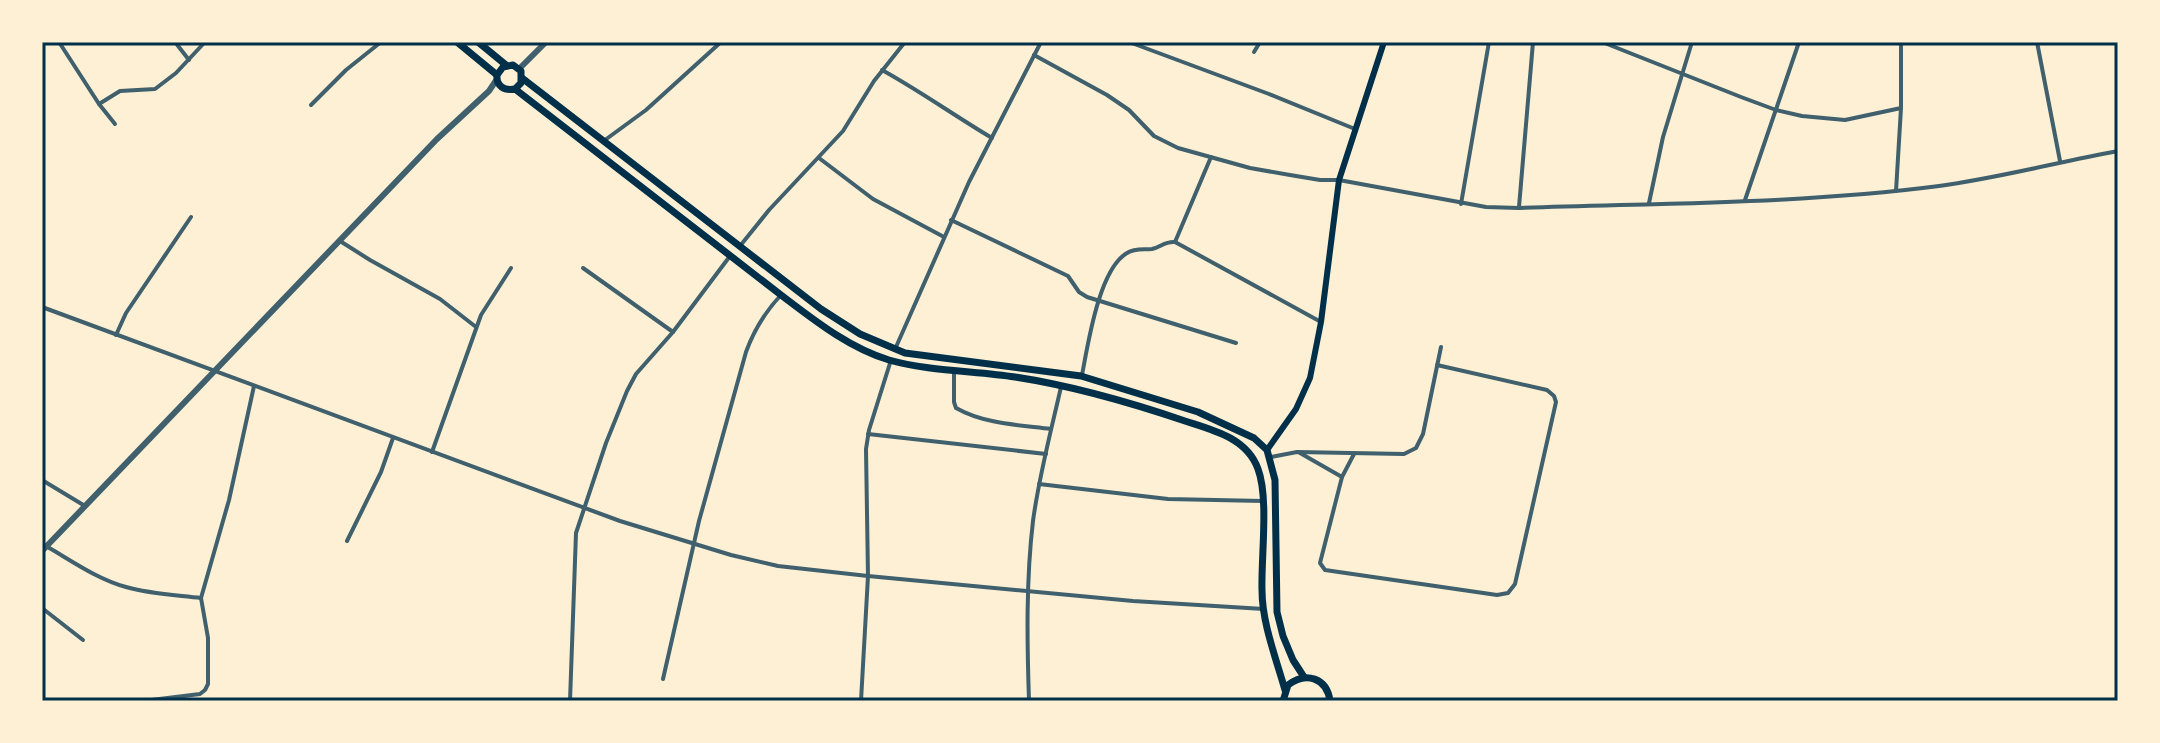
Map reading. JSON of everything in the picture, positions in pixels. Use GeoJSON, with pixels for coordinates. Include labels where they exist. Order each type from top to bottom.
{"type":"FeatureCollection","features":[{"type":"Feature","properties":{"kind":"main road"},"geometry":{"type":"LineString","coordinates":[[457,42],[497,77],[501,87],[515,89],[522,78]]}},
{"type":"Feature","properties":{"kind":"main road"},"geometry":{"type":"LineString","coordinates":[[478,42],[506,65]]}},
{"type":"Feature","properties":{"kind":"main road"},"geometry":{"type":"LineString","coordinates":[[1269,454],[1305,393],[1314,362],[1339,180],[1384,42]]}},
{"type":"Feature","properties":{"kind":"main road"},"geometry":{"type":"LineString","coordinates":[[497,77],[506,65],[519,69],[522,78],[821,309],[860,334],[895,349],[941,358],[1081,376],[1198,412],[1254,438],[1269,454],[1275,480],[1277,612],[1283,636],[1304,677]]}},
{"type":"Feature","properties":{"kind":"main road"},"geometry":{"type":"LineString","coordinates":[[515,89],[781,295],[854,345],[891,360],[1062,385],[1100,394],[1209,427],[1235,440],[1258,468],[1263,501],[1262,591],[1285,690],[1283,701]]}},
{"type":"Feature","properties":{"kind":"main road"},"geometry":{"type":"LineString","coordinates":[[1100,394],[1102,382]]}},
{"type":"Feature","properties":{"kind":"main road"},"geometry":{"type":"LineString","coordinates":[[1285,690],[1293,681],[1304,677],[1321,682],[1329,691],[1330,701]]}},
{"type":"Feature","properties":{"kind":"street"},"geometry":{"type":"LineString","coordinates":[[59,42],[115,124]]}},
{"type":"Feature","properties":{"kind":"street"},"geometry":{"type":"LineString","coordinates":[[175,42],[189,60]]}},
{"type":"Feature","properties":{"kind":"street"},"geometry":{"type":"LineString","coordinates":[[99,104],[120,91],[155,89],[164,84],[205,42]]}},
{"type":"Feature","properties":{"kind":"street"},"geometry":{"type":"LineString","coordinates":[[311,105],[346,70],[381,42]]}},
{"type":"Feature","properties":{"kind":"street"},"geometry":{"type":"LineString","coordinates":[[519,69],[546,42]]}},
{"type":"Feature","properties":{"kind":"street"},"geometry":{"type":"LineString","coordinates":[[605,140],[646,110],[721,42]]}},
{"type":"Feature","properties":{"kind":"street"},"geometry":{"type":"LineString","coordinates":[[740,246],[769,210],[843,131],[882,70],[905,42]]}},
{"type":"Feature","properties":{"kind":"street"},"geometry":{"type":"LineString","coordinates":[[895,349],[951,220],[1041,42]]}},
{"type":"Feature","properties":{"kind":"street"},"geometry":{"type":"LineString","coordinates":[[1129,42],[1355,129]]}},
{"type":"Feature","properties":{"kind":"street"},"geometry":{"type":"LineString","coordinates":[[1254,52],[1260,42]]}},
{"type":"Feature","properties":{"kind":"street"},"geometry":{"type":"LineString","coordinates":[[1461,204],[1489,42]]}},
{"type":"Feature","properties":{"kind":"street"},"geometry":{"type":"LineString","coordinates":[[1519,208],[1533,42]]}},
{"type":"Feature","properties":{"kind":"street"},"geometry":{"type":"LineString","coordinates":[[1602,42],[1681,75],[1776,110],[1802,116],[1845,120],[1901,108]]}},
{"type":"Feature","properties":{"kind":"street"},"geometry":{"type":"LineString","coordinates":[[1649,203],[1656,166],[1692,42]]}},
{"type":"Feature","properties":{"kind":"street"},"geometry":{"type":"LineString","coordinates":[[1745,200],[1799,42]]}},
{"type":"Feature","properties":{"kind":"street"},"geometry":{"type":"LineString","coordinates":[[1896,191],[1901,42]]}},
{"type":"Feature","properties":{"kind":"street"},"geometry":{"type":"LineString","coordinates":[[2037,42],[2060,162]]}},
{"type":"Feature","properties":{"kind":"street"},"geometry":{"type":"LineString","coordinates":[[1034,55],[1118,102],[1154,136],[1178,148],[1250,168],[1320,180],[1339,180],[1486,207],[1745,200],[1896,191],[1941,186],[2118,151]]}},
{"type":"Feature","properties":{"kind":"street"},"geometry":{"type":"LineString","coordinates":[[882,70],[992,138]]}},
{"type":"Feature","properties":{"kind":"street"},"geometry":{"type":"LineString","coordinates":[[201,598],[124,587],[44,549],[437,139],[489,91],[497,77]]}},
{"type":"Feature","properties":{"kind":"street"},"geometry":{"type":"LineString","coordinates":[[489,91],[501,87]]}},
{"type":"Feature","properties":{"kind":"street"},"geometry":{"type":"LineString","coordinates":[[1175,242],[1211,157]]}},
{"type":"Feature","properties":{"kind":"street"},"geometry":{"type":"LineString","coordinates":[[819,158],[873,199],[944,237]]}},
{"type":"Feature","properties":{"kind":"street"},"geometry":{"type":"LineString","coordinates":[[116,335],[126,313],[191,217]]}},
{"type":"Feature","properties":{"kind":"street"},"geometry":{"type":"LineString","coordinates":[[951,220],[1068,276],[1079,292],[1099,301],[1236,343]]}},
{"type":"Feature","properties":{"kind":"street"},"geometry":{"type":"LineString","coordinates":[[340,241],[440,299],[476,327]]}},
{"type":"Feature","properties":{"kind":"street"},"geometry":{"type":"LineString","coordinates":[[1081,376],[1107,275],[1121,257],[1134,250],[1157,247],[1164,242],[1175,242],[1321,322]]}},
{"type":"Feature","properties":{"kind":"street"},"geometry":{"type":"LineString","coordinates":[[570,701],[574,557],[583,507],[636,374],[673,332],[730,256]]}},
{"type":"Feature","properties":{"kind":"street"},"geometry":{"type":"LineString","coordinates":[[432,452],[481,315],[511,268]]}},
{"type":"Feature","properties":{"kind":"street"},"geometry":{"type":"LineString","coordinates":[[583,268],[673,332]]}},
{"type":"Feature","properties":{"kind":"street"},"geometry":{"type":"LineString","coordinates":[[663,679],[719,445],[750,341],[768,309],[781,295]]}},
{"type":"Feature","properties":{"kind":"street"},"geometry":{"type":"LineString","coordinates":[[42,307],[583,507],[694,545],[778,566],[1133,601],[1264,609]]}},
{"type":"Feature","properties":{"kind":"street"},"geometry":{"type":"LineString","coordinates":[[1269,454],[1404,454],[1416,448],[1423,434],[1441,347]]}},
{"type":"Feature","properties":{"kind":"street"},"geometry":{"type":"LineString","coordinates":[[861,701],[868,576],[865,461],[868,434],[891,360]]}},
{"type":"Feature","properties":{"kind":"street"},"geometry":{"type":"LineString","coordinates":[[1354,454],[1342,477],[1320,563],[1325,570],[1497,595],[1508,593],[1515,584],[1556,402],[1547,390],[1437,365]]}},
{"type":"Feature","properties":{"kind":"street"},"geometry":{"type":"LineString","coordinates":[[954,370],[956,408],[973,416],[1051,429]]}},
{"type":"Feature","properties":{"kind":"street"},"geometry":{"type":"LineString","coordinates":[[1029,701],[1027,644],[1033,522],[1062,385]]}},
{"type":"Feature","properties":{"kind":"street"},"geometry":{"type":"LineString","coordinates":[[143,701],[200,694],[208,684],[208,638],[201,598],[229,500],[254,386]]}},
{"type":"Feature","properties":{"kind":"street"},"geometry":{"type":"LineString","coordinates":[[868,434],[1046,454]]}},
{"type":"Feature","properties":{"kind":"street"},"geometry":{"type":"LineString","coordinates":[[347,541],[381,472],[393,438]]}},
{"type":"Feature","properties":{"kind":"street"},"geometry":{"type":"LineString","coordinates":[[1297,452],[1342,477]]}},
{"type":"Feature","properties":{"kind":"street"},"geometry":{"type":"LineString","coordinates":[[42,480],[85,506]]}},
{"type":"Feature","properties":{"kind":"street"},"geometry":{"type":"LineString","coordinates":[[1039,484],[1168,499],[1263,501]]}},
{"type":"Feature","properties":{"kind":"street"},"geometry":{"type":"LineString","coordinates":[[42,608],[83,640]]}}]}
